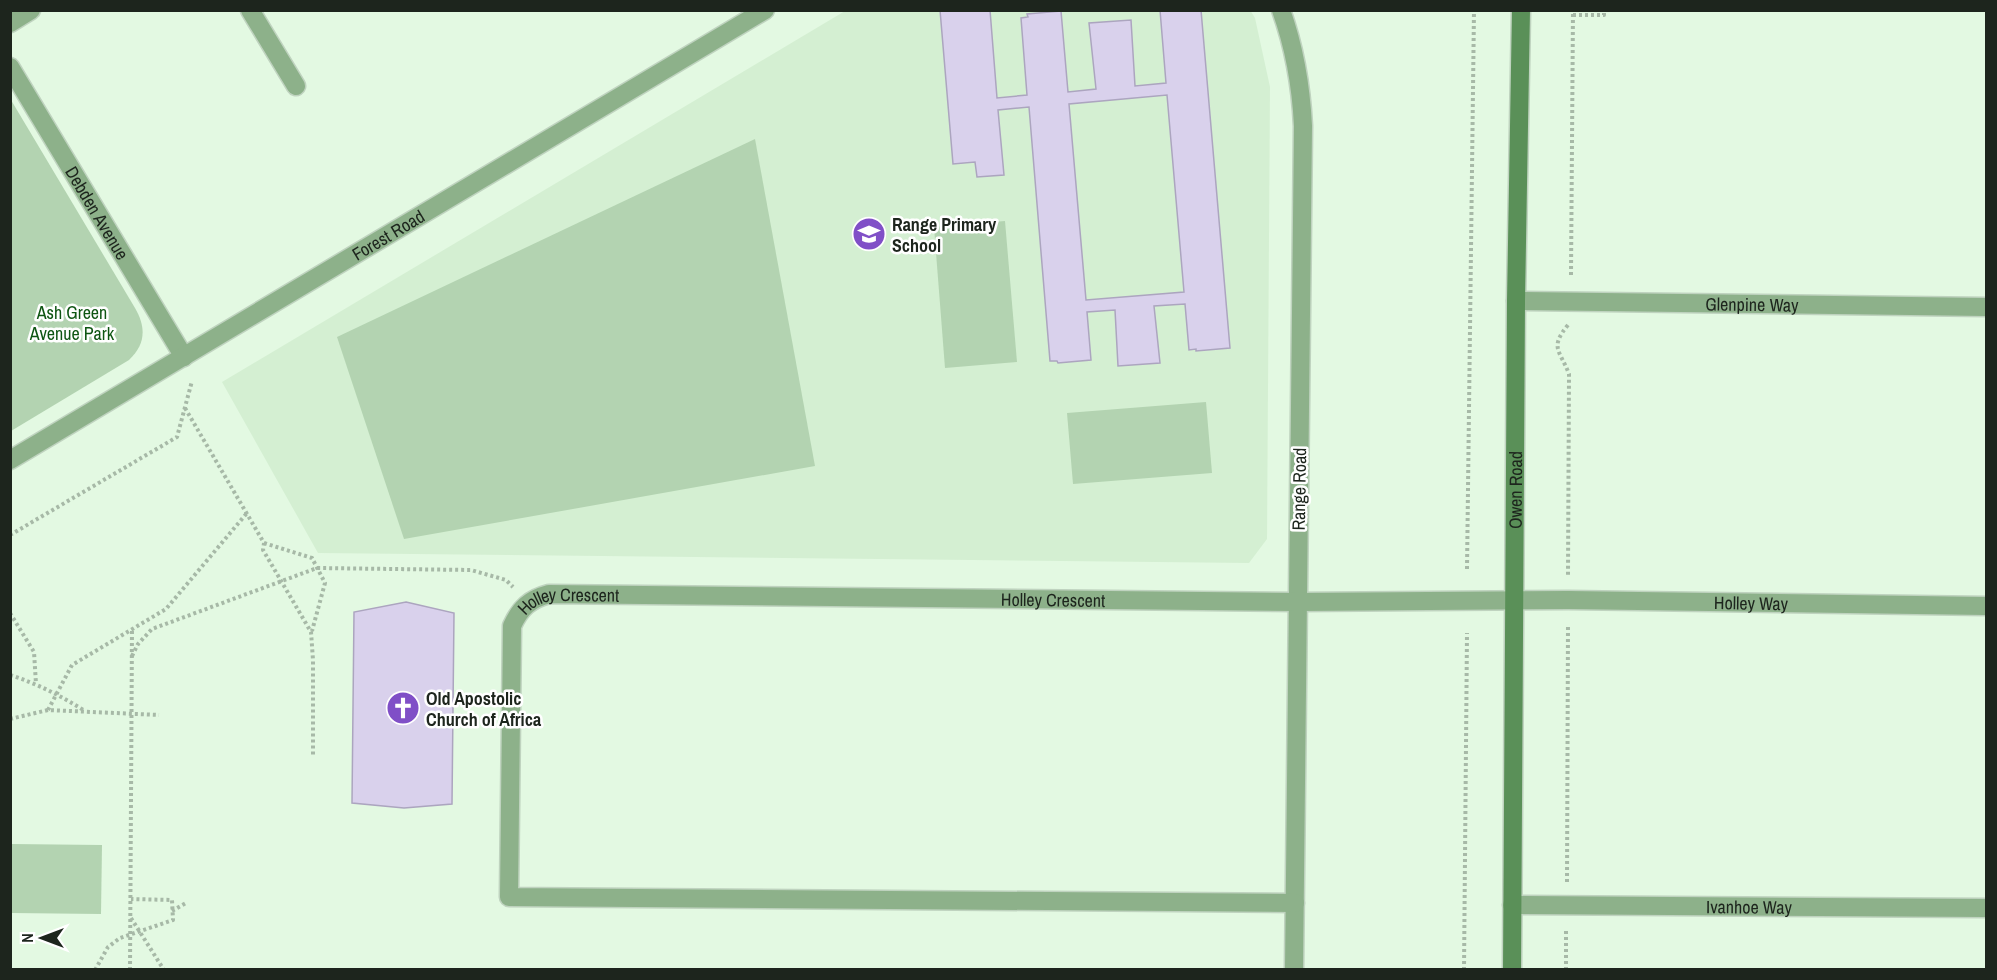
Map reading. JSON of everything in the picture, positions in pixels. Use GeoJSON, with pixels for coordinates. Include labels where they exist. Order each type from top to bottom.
{"type":"FeatureCollection","features":[{"type":"Feature","properties":{"kind":"street"},"geometry":{"type":"LineString","coordinates":[[10,23],[32,10]]}},
{"type":"Feature","properties":{"kind":"street"},"geometry":{"type":"LineString","coordinates":[[250,10],[296,87]]}},
{"type":"Feature","properties":{"kind":"street","name":"Forest Road"},"geometry":{"type":"LineString","coordinates":[[10,460],[189,364],[765,10]]}},
{"type":"Feature","properties":{"kind":"street","name":"Range Road"},"geometry":{"type":"LineString","coordinates":[[1281,10],[1296,57],[1303,126],[1294,969]]}},
{"type":"Feature","properties":{"kind":"street","name":"Owen Road"},"geometry":{"type":"LineString","coordinates":[[1512,969],[1516,301],[1521,10]]}},
{"type":"Feature","properties":{"kind":"street","name":"Debden Avenue"},"geometry":{"type":"LineString","coordinates":[[10,67],[189,364]]}},
{"type":"Feature","properties":{"kind":"street","name":"Glenpine Way"},"geometry":{"type":"LineString","coordinates":[[1516,301],[1986,307]]}},
{"type":"Feature","properties":{"kind":"street","name":"Holley Crescent"},"geometry":{"type":"LineString","coordinates":[[1295,903],[509,897],[511,640],[515,620],[527,603],[549,594],[1298,602],[1515,601]]}},
{"type":"Feature","properties":{"kind":"street","name":"Holley Way"},"geometry":{"type":"LineString","coordinates":[[1515,601],[1986,606]]}},
{"type":"Feature","properties":{"kind":"street","name":"Ivanhoe Way"},"geometry":{"type":"LineString","coordinates":[[1512,904],[1986,908]]}},
{"type":"Feature","properties":{"kind":"path"},"geometry":{"type":"LineString","coordinates":[[1467,569],[1474,10]]}},
{"type":"Feature","properties":{"kind":"path"},"geometry":{"type":"LineString","coordinates":[[1571,274],[1573,13],[1604,15],[1604,10]]}},
{"type":"Feature","properties":{"kind":"path"},"geometry":{"type":"LineString","coordinates":[[1568,579],[1569,374],[1557,347],[1559,337],[1569,324]]}},
{"type":"Feature","properties":{"kind":"path"},"geometry":{"type":"LineString","coordinates":[[10,535],[177,436],[185,408],[189,364]]}},
{"type":"Feature","properties":{"kind":"path"},"geometry":{"type":"LineString","coordinates":[[185,408],[264,543],[263,550],[311,632]]}},
{"type":"Feature","properties":{"kind":"path"},"geometry":{"type":"LineString","coordinates":[[48,710],[72,665],[166,609],[247,513]]}},
{"type":"Feature","properties":{"kind":"path"},"geometry":{"type":"LineString","coordinates":[[264,543],[312,558],[325,584],[311,632],[314,660],[314,755]]}},
{"type":"Feature","properties":{"kind":"path"},"geometry":{"type":"LineString","coordinates":[[132,656],[138,644],[152,629],[318,568],[471,570],[506,580],[527,603]]}},
{"type":"Feature","properties":{"kind":"path"},"geometry":{"type":"LineString","coordinates":[[10,613],[34,652],[37,669],[36,684]]}},
{"type":"Feature","properties":{"kind":"path"},"geometry":{"type":"LineString","coordinates":[[1567,883],[1568,624]]}},
{"type":"Feature","properties":{"kind":"path"},"geometry":{"type":"LineString","coordinates":[[130,969],[132,628]]}},
{"type":"Feature","properties":{"kind":"path"},"geometry":{"type":"LineString","coordinates":[[1464,969],[1467,633]]}},
{"type":"Feature","properties":{"kind":"path"},"geometry":{"type":"LineString","coordinates":[[10,675],[57,693],[87,712]]}},
{"type":"Feature","properties":{"kind":"path"},"geometry":{"type":"LineString","coordinates":[[10,719],[48,710],[159,715]]}},
{"type":"Feature","properties":{"kind":"path"},"geometry":{"type":"LineString","coordinates":[[95,969],[108,947],[120,938],[173,920],[172,900],[131,900]]}},
{"type":"Feature","properties":{"kind":"path"},"geometry":{"type":"LineString","coordinates":[[172,911],[186,903]]}},
{"type":"Feature","properties":{"kind":"path"},"geometry":{"type":"LineString","coordinates":[[131,918],[164,969]]}},
{"type":"Feature","properties":{"kind":"path"},"geometry":{"type":"LineString","coordinates":[[1566,926],[1566,969]]}},
{"type":"Feature","properties":{"kind":"shaded area","name":"Range Primary School"},"geometry":{"type":"Polygon","coordinates":[[[1250,10],[1255,18],[1270,87],[1267,539],[1249,563],[318,553],[222,382],[845,11],[1250,10]]]}},
{"type":"Feature","properties":{"kind":"green space","name":"Ash Green Avenue Park"},"geometry":{"type":"Polygon","coordinates":[[[11,100],[139,315],[142,335],[139,348],[129,360],[11,431],[11,100]]]}},
{"type":"Feature","properties":{"kind":"green space"},"geometry":{"type":"Polygon","coordinates":[[[755,139],[815,466],[404,539],[337,337],[755,139]]]}},
{"type":"Feature","properties":{"kind":"green space"},"geometry":{"type":"Polygon","coordinates":[[[1005,221],[1017,362],[945,368],[934,227],[1005,221]]]}},
{"type":"Feature","properties":{"kind":"green space"},"geometry":{"type":"Polygon","coordinates":[[[1206,402],[1212,473],[1073,484],[1067,413],[1206,402]]]}},
{"type":"Feature","properties":{"kind":"green space"},"geometry":{"type":"Polygon","coordinates":[[[11,844],[102,845],[101,914],[11,913],[11,844]]]}},
{"type":"Feature","properties":{"kind":"building"},"geometry":{"type":"Polygon","coordinates":[[[940,10],[990,10],[997,98],[1027,95],[1021,18],[1028,17],[1027,14],[1061,11],[1068,92],[1096,89],[1089,23],[1131,20],[1135,86],[1166,83],[1160,10],[1201,10],[1230,348],[1189,350],[1185,304],[1154,306],[1160,363],[1118,366],[1115,310],[1087,312],[1091,360],[1058,363],[1050,361],[1029,107],[998,110],[1004,175],[977,177],[975,162],[953,164],[940,10]],[[1167,95],[1069,104],[1086,300],[1184,292],[1167,95]]]}},
{"type":"Feature","properties":{"kind":"building","name":"Old Apostolic Church of Africa"},"geometry":{"type":"Polygon","coordinates":[[[406,602],[454,613],[452,804],[404,808],[352,803],[354,612],[406,602]]]}},
{"type":"Feature","properties":{"kind":"place","name":"Range Primary School"},"geometry":{"type":"Point","coordinates":[869,234]}},
{"type":"Feature","properties":{"kind":"place","name":"Old Apostolic Church of Africa"},"geometry":{"type":"Point","coordinates":[403,708]}}]}
